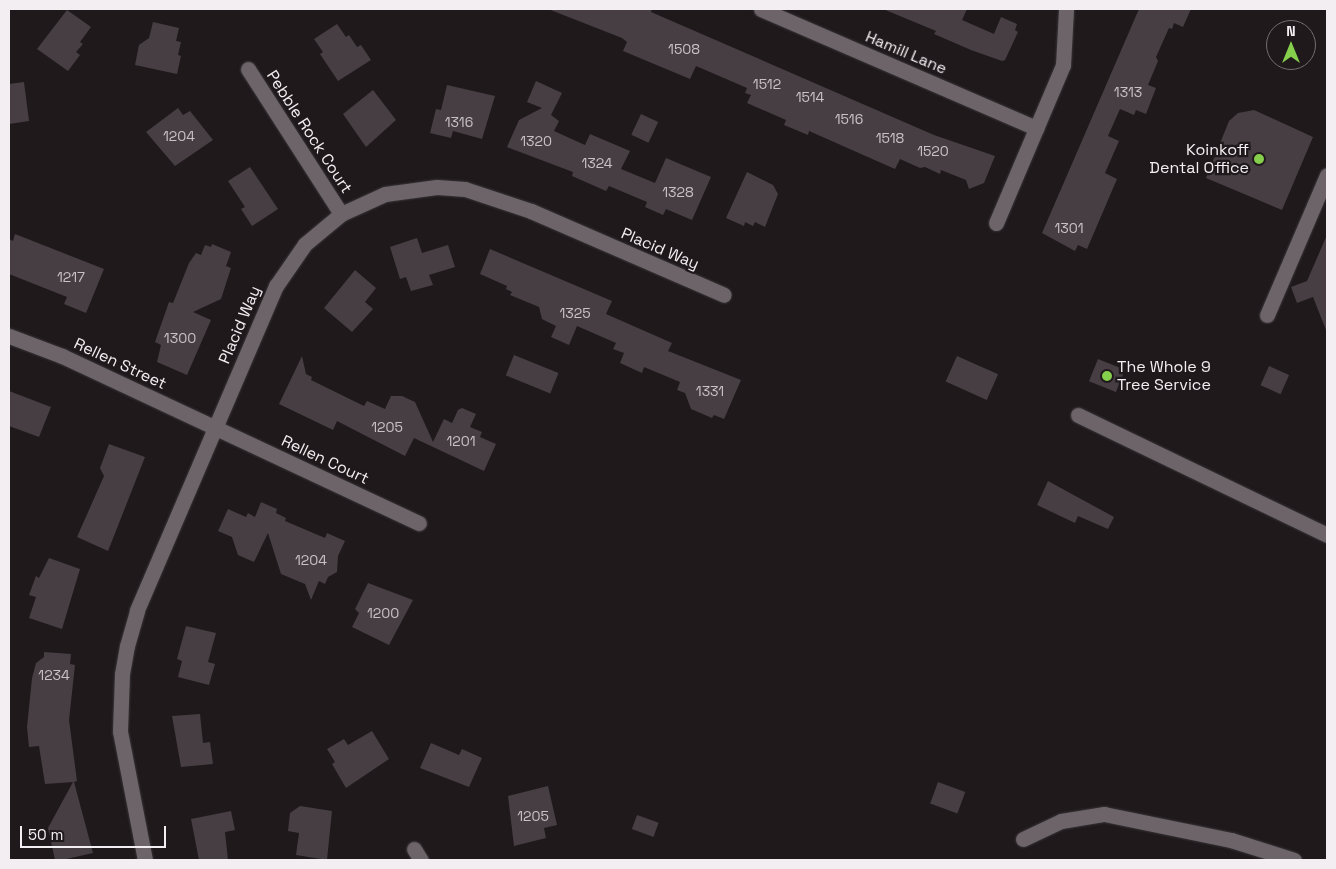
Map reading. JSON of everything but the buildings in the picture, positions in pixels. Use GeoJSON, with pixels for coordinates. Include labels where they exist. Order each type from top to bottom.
{"type":"FeatureCollection","features":[{"type":"Feature","properties":{"kind":"street","name":"Hamill Lane"},"geometry":{"type":"LineString","coordinates":[[761,9],[1036,128]]}},
{"type":"Feature","properties":{"kind":"street"},"geometry":{"type":"LineString","coordinates":[[996,223],[1063,65],[1066,9]]}},
{"type":"Feature","properties":{"kind":"street","name":"Pebble Rock Court"},"geometry":{"type":"LineString","coordinates":[[248,69],[341,214]]}},
{"type":"Feature","properties":{"kind":"street"},"geometry":{"type":"LineString","coordinates":[[1267,315],[1327,175]]}},
{"type":"Feature","properties":{"kind":"street","name":"Placid Way"},"geometry":{"type":"LineString","coordinates":[[145,860],[120,731],[122,674],[138,610],[276,286],[305,244],[341,214],[385,194],[405,189],[465,189],[531,211],[724,295]]}},
{"type":"Feature","properties":{"kind":"street","name":"Rellen Street"},"geometry":{"type":"LineString","coordinates":[[9,336],[62,356],[215,428]]}},
{"type":"Feature","properties":{"kind":"street"},"geometry":{"type":"LineString","coordinates":[[1078,414],[1327,534]]}},
{"type":"Feature","properties":{"kind":"street","name":"Rellen Court"},"geometry":{"type":"LineString","coordinates":[[215,428],[419,523]]}},
{"type":"Feature","properties":{"kind":"street"},"geometry":{"type":"LineString","coordinates":[[1024,839],[1061,821],[1104,814],[1232,840],[1294,860]]}},
{"type":"Feature","properties":{"kind":"place","name":"Koinkoff Dental Office"},"geometry":{"type":"Point","coordinates":[1259,159]}},
{"type":"Feature","properties":{"kind":"place","name":"The Whole 9 Tree Service"},"geometry":{"type":"Point","coordinates":[1107,376]}}]}
